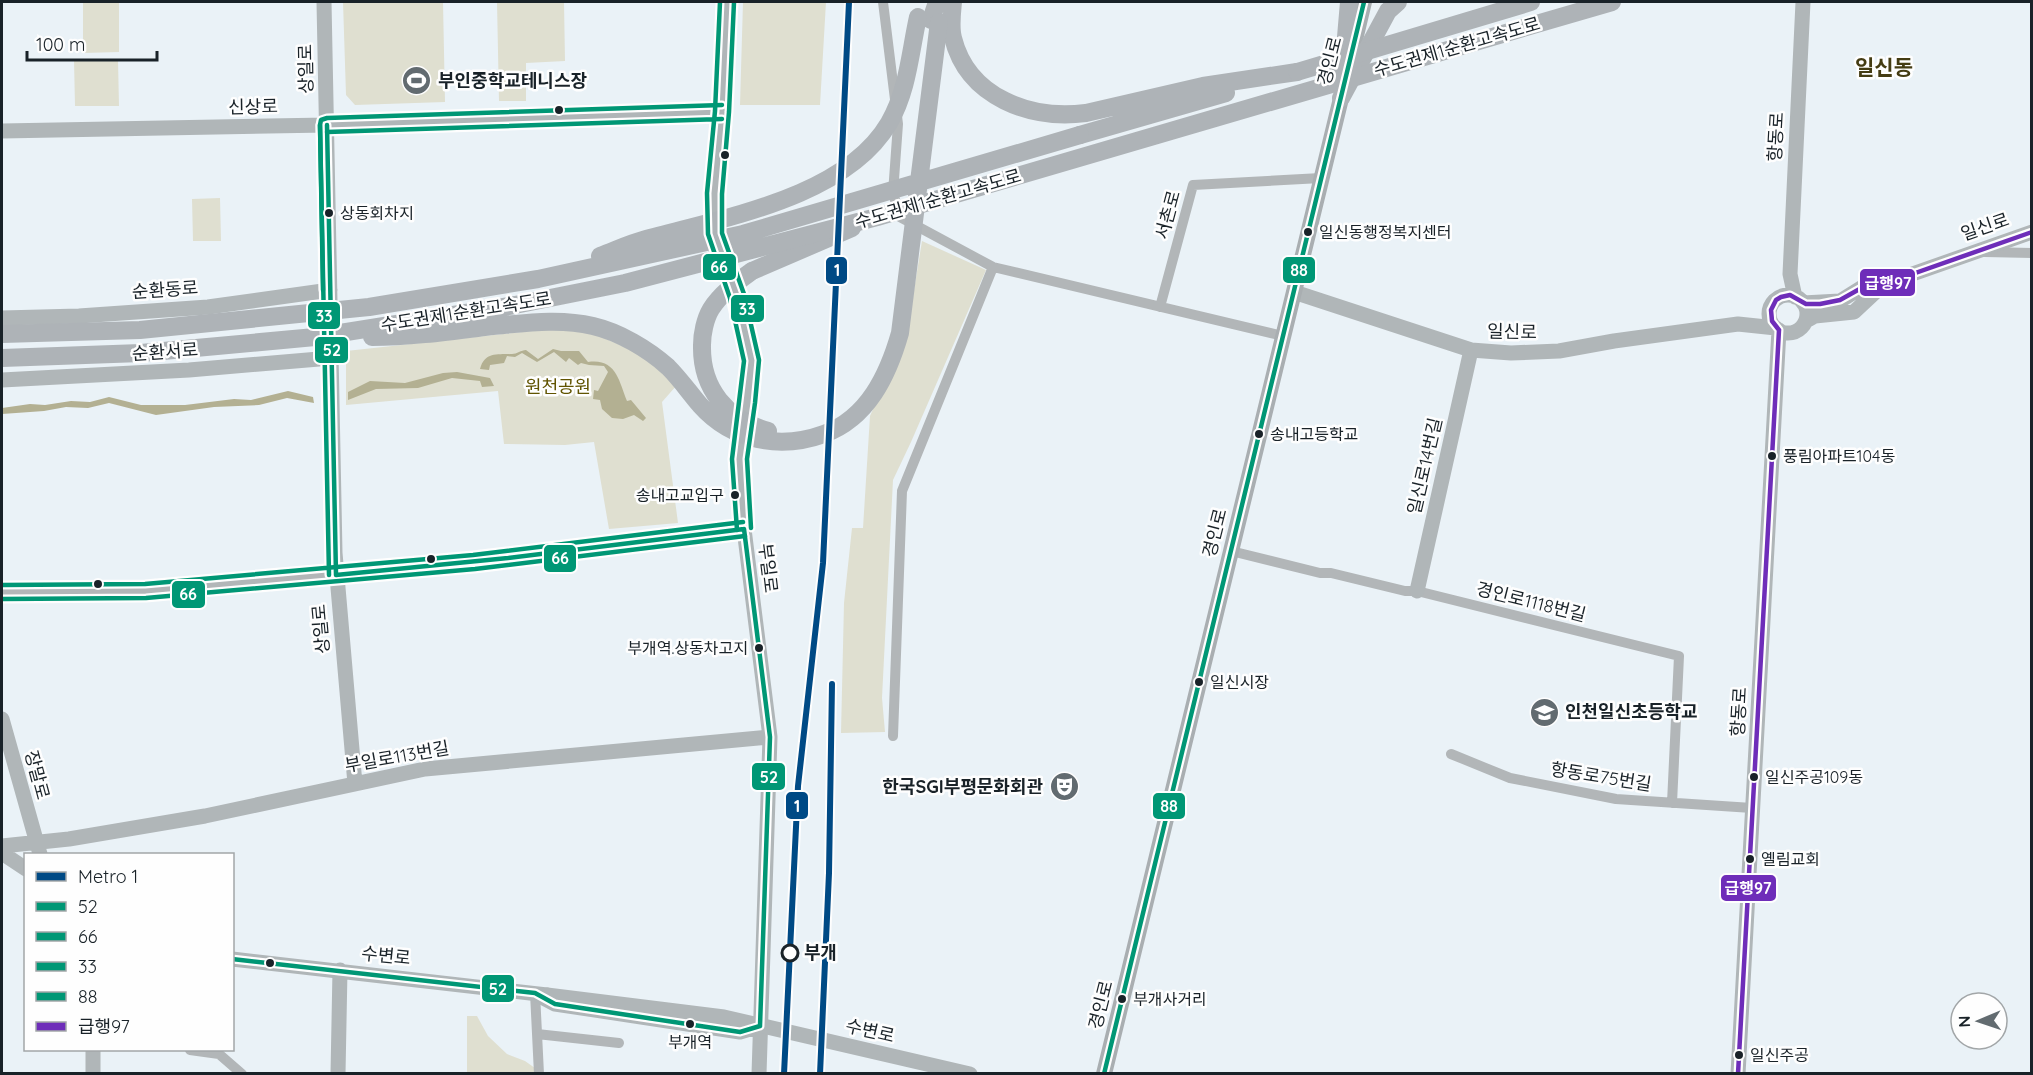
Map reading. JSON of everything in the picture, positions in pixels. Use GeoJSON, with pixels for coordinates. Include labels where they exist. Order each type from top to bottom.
{"type":"FeatureCollection","features":[{"type":"Feature","properties":{"kind":"highway"},"geometry":{"type":"LineString","coordinates":[[315,337],[397,337],[543,321],[592,326],[614,333],[647,351],[680,380],[700,405],[737,432],[759,440],[782,443],[808,440],[830,432],[866,405],[880,386],[892,361],[900,333],[938,12],[937,2]]}},
{"type":"Feature","properties":{"kind":"highway"},"geometry":{"type":"LineString","coordinates":[[1341,98],[1349,2]]}},
{"type":"Feature","properties":{"kind":"highway"},"geometry":{"type":"LineString","coordinates":[[1341,98],[1388,11],[1398,2]]}},
{"type":"Feature","properties":{"kind":"highway","name":"수도권제1순환고속도로"},"geometry":{"type":"LineString","coordinates":[[2,334],[152,329],[369,307],[538,279],[742,234],[1531,2]]}},
{"type":"Feature","properties":{"kind":"highway","name":"수도권제1순환고속도로"},"geometry":{"type":"LineString","coordinates":[[2,358],[141,353],[315,337],[515,305],[625,284],[877,217],[1612,2]]}},
{"type":"Feature","properties":{"kind":"highway"},"geometry":{"type":"LineString","coordinates":[[938,12],[972,77],[986,90],[1004,101],[1024,109],[1044,113],[1066,115],[1086,113],[1203,86],[1297,72]]}},
{"type":"Feature","properties":{"kind":"highway"},"geometry":{"type":"LineString","coordinates":[[877,217],[752,271],[728,288],[710,310],[702,334],[702,358],[707,382],[720,402],[737,417],[754,426],[784,433],[803,432],[838,417],[855,403],[872,383],[884,358],[892,329],[938,12]]}},
{"type":"Feature","properties":{"kind":"highway"},"geometry":{"type":"LineString","coordinates":[[538,279],[641,241],[735,217],[823,183],[847,167],[872,147],[889,123],[938,12]]}},
{"type":"Feature","properties":{"kind":"main road","name":"경인로"},"geometry":{"type":"LineString","coordinates":[[1104,1074],[1364,2]]}},
{"type":"Feature","properties":{"kind":"street","name":"상일로"},"geometry":{"type":"LineString","coordinates":[[324,2],[336,575],[355,784]]}},
{"type":"Feature","properties":{"kind":"street","name":"부일로"},"geometry":{"type":"LineString","coordinates":[[727,2],[722,112],[714,194],[716,234],[737,296],[752,361],[739,459],[744,529],[770,737],[759,1074]]}},
{"type":"Feature","properties":{"kind":"street"},"geometry":{"type":"LineString","coordinates":[[883,2],[898,124],[893,193],[900,217],[993,267],[1283,336]]}},
{"type":"Feature","properties":{"kind":"street","name":"항동로"},"geometry":{"type":"LineString","coordinates":[[1799,300],[1790,274],[1803,2]]}},
{"type":"Feature","properties":{"kind":"street","name":"신상로"},"geometry":{"type":"LineString","coordinates":[[2,131],[327,125],[722,112]]}},
{"type":"Feature","properties":{"kind":"street","name":"서촌로"},"geometry":{"type":"LineString","coordinates":[[1161,307],[1193,185],[1321,178]]}},
{"type":"Feature","properties":{"kind":"street","name":"일신로"},"geometry":{"type":"LineString","coordinates":[[1799,300],[1840,301],[1864,286],[1884,284],[2031,232]]}},
{"type":"Feature","properties":{"kind":"street"},"geometry":{"type":"LineString","coordinates":[[1976,251],[2031,253]]}},
{"type":"Feature","properties":{"kind":"street"},"geometry":{"type":"LineString","coordinates":[[893,736],[902,491],[993,267]]}},
{"type":"Feature","properties":{"kind":"street","name":"항동로"},"geometry":{"type":"LineString","coordinates":[[1774,303],[1790,274]]}},
{"type":"Feature","properties":{"kind":"street","name":"일신로"},"geometry":{"type":"LineString","coordinates":[[1806,321],[1815,316],[1854,312],[1884,284]]}},
{"type":"Feature","properties":{"kind":"street","name":"순환동로"},"geometry":{"type":"LineString","coordinates":[[2,318],[79,316],[208,307],[330,290]]}},
{"type":"Feature","properties":{"kind":"street","name":"일신로"},"geometry":{"type":"LineString","coordinates":[[1294,292],[1472,350],[1559,351],[1738,324],[1783,330]]}},
{"type":"Feature","properties":{"kind":"street"},"geometry":{"type":"LineString","coordinates":[[1785,296],[1799,300],[1806,308],[1806,321],[1798,330],[1783,330],[1770,317],[1774,303],[1785,296]]}},
{"type":"Feature","properties":{"kind":"street","name":"일신로"},"geometry":{"type":"LineString","coordinates":[[1738,324],[1774,303]]}},
{"type":"Feature","properties":{"kind":"street"},"geometry":{"type":"LineString","coordinates":[[1738,324],[1760,332],[1772,340],[1779,354]]}},
{"type":"Feature","properties":{"kind":"street","name":"항동로"},"geometry":{"type":"LineString","coordinates":[[1738,1074],[1779,354],[1783,330]]}},
{"type":"Feature","properties":{"kind":"street","name":"일신로14번길"},"geometry":{"type":"LineString","coordinates":[[1417,591],[1472,350]]}},
{"type":"Feature","properties":{"kind":"street","name":"순환서로"},"geometry":{"type":"LineString","coordinates":[[2,380],[189,370],[331,357]]}},
{"type":"Feature","properties":{"kind":"street"},"geometry":{"type":"LineString","coordinates":[[2,592],[145,591],[336,575],[497,560],[744,529]]}},
{"type":"Feature","properties":{"kind":"street","name":"경인로1118번길"},"geometry":{"type":"LineString","coordinates":[[1231,551],[1320,573],[1331,573],[1405,591],[1417,591],[1679,656],[1672,803]]}},
{"type":"Feature","properties":{"kind":"street","name":"장말로"},"geometry":{"type":"LineString","coordinates":[[2,719],[38,849]]}},
{"type":"Feature","properties":{"kind":"street","name":"부일로113번길"},"geometry":{"type":"LineString","coordinates":[[38,849],[69,839],[205,816],[425,769],[770,737]]}},
{"type":"Feature","properties":{"kind":"street","name":"항동로75번길"},"geometry":{"type":"LineString","coordinates":[[1450,754],[1510,778],[1616,799],[1752,808]]}},
{"type":"Feature","properties":{"kind":"street"},"geometry":{"type":"LineString","coordinates":[[58,853],[69,839]]}},
{"type":"Feature","properties":{"kind":"street"},"geometry":{"type":"LineString","coordinates":[[2,846],[38,849]]}},
{"type":"Feature","properties":{"kind":"street"},"geometry":{"type":"LineString","coordinates":[[2,853],[24,869]]}},
{"type":"Feature","properties":{"kind":"street","name":"수변로"},"geometry":{"type":"LineString","coordinates":[[234,958],[724,1017],[970,1074]]}},
{"type":"Feature","properties":{"kind":"street"},"geometry":{"type":"LineString","coordinates":[[338,1074],[340,970]]}},
{"type":"Feature","properties":{"kind":"street","name":"수변로"},"geometry":{"type":"LineString","coordinates":[[541,994],[545,990],[743,1014],[760,1026]]}},
{"type":"Feature","properties":{"kind":"street"},"geometry":{"type":"LineString","coordinates":[[539,1074],[537,1034],[541,994]]}},
{"type":"Feature","properties":{"kind":"street"},"geometry":{"type":"LineString","coordinates":[[537,1034],[619,1043]]}},
{"type":"Feature","properties":{"kind":"street"},"geometry":{"type":"LineString","coordinates":[[93,1051],[93,1074]]}},
{"type":"Feature","properties":{"kind":"street"},"geometry":{"type":"LineString","coordinates":[[197,1051],[219,1054],[242,1074]]}},
{"type":"Feature","properties":{"kind":"green space"},"geometry":{"type":"Polygon","coordinates":[[[83,2],[119,2],[119,52],[83,53],[83,2]]]}},
{"type":"Feature","properties":{"kind":"green space"},"geometry":{"type":"Polygon","coordinates":[[[343,2],[443,2],[445,102],[355,105],[346,95],[343,2]]]}},
{"type":"Feature","properties":{"kind":"green space"},"geometry":{"type":"Polygon","coordinates":[[[497,2],[564,2],[565,61],[526,63],[526,101],[499,101],[497,2]]]}},
{"type":"Feature","properties":{"kind":"green space"},"geometry":{"type":"Polygon","coordinates":[[[743,2],[826,2],[820,105],[740,105],[743,2]]]}},
{"type":"Feature","properties":{"kind":"green space"},"geometry":{"type":"Polygon","coordinates":[[[74,60],[118,60],[119,106],[75,106],[74,60]]]}},
{"type":"Feature","properties":{"kind":"green space"},"geometry":{"type":"Polygon","coordinates":[[[220,198],[221,241],[193,241],[192,199],[220,198]]]}},
{"type":"Feature","properties":{"kind":"green space"},"geometry":{"type":"Polygon","coordinates":[[[922,241],[986,270],[893,480],[882,698],[885,732],[841,733],[844,603],[852,528],[863,528],[870,416],[907,333],[922,241]]]}},
{"type":"Feature","properties":{"kind":"green space","name":"원천공원"},"geometry":{"type":"Polygon","coordinates":[[[550,329],[574,330],[599,336],[644,355],[677,385],[662,402],[678,523],[609,529],[594,442],[565,445],[504,444],[498,391],[346,405],[346,351],[550,329]]]}},
{"type":"Feature","properties":{"kind":"green space"},"geometry":{"type":"Polygon","coordinates":[[[467,1016],[477,1016],[488,1036],[507,1054],[525,1061],[542,1073],[467,1074],[467,1016]]]}},
{"type":"Feature","properties":{"kind":"shaded area"},"geometry":{"type":"Polygon","coordinates":[[[553,349],[579,351],[588,362],[597,362],[611,367],[619,379],[627,401],[631,400],[646,418],[643,421],[634,415],[623,419],[612,418],[602,409],[600,400],[593,399],[594,390],[598,391],[608,372],[604,366],[581,363],[578,365],[569,358],[566,362],[554,352],[537,362],[522,353],[515,357],[507,356],[504,363],[490,365],[489,370],[480,369],[485,359],[493,355],[514,354],[526,350],[538,359],[553,349]]]}},
{"type":"Feature","properties":{"kind":"shaded area"},"geometry":{"type":"Polygon","coordinates":[[[457,372],[490,378],[494,386],[482,387],[480,381],[452,378],[418,388],[376,389],[348,400],[348,392],[370,381],[405,383],[443,373],[457,372]]]}},
{"type":"Feature","properties":{"kind":"shaded area"},"geometry":{"type":"Polygon","coordinates":[[[288,391],[313,397],[314,403],[287,398],[259,405],[214,407],[156,415],[109,403],[88,408],[66,407],[2,414],[2,408],[71,401],[90,402],[109,397],[141,405],[185,405],[234,399],[251,400],[288,391]]]}},
{"type":"Feature","properties":{"kind":"metro line","name":"1"},"geometry":{"type":"LineString","coordinates":[[784,1074],[798,786],[823,563],[849,2]]}},
{"type":"Feature","properties":{"kind":"metro line","name":"1"},"geometry":{"type":"LineString","coordinates":[[820,1074],[829,873],[832,684]]}},
{"type":"Feature","properties":{"kind":"transit line","name":"66"},"geometry":{"type":"LineString","coordinates":[[720,2],[715,111],[707,193],[708,234],[730,298],[744,361],[732,459],[737,530]]}},
{"type":"Feature","properties":{"kind":"transit line","name":"33"},"geometry":{"type":"LineString","coordinates":[[734,2],[729,112],[722,194],[722,233],[744,294],[759,360],[747,459],[751,528]]}},
{"type":"Feature","properties":{"kind":"transit line","name":"88"},"geometry":{"type":"LineString","coordinates":[[1104,1074],[1364,2]]}},
{"type":"Feature","properties":{"kind":"transit line","name":"33"},"geometry":{"type":"LineString","coordinates":[[329,575],[321,120],[722,105]]}},
{"type":"Feature","properties":{"kind":"transit line","name":"66"},"geometry":{"type":"LineString","coordinates":[[327,132],[722,119]]}},
{"type":"Feature","properties":{"kind":"transit line","name":"66"},"geometry":{"type":"LineString","coordinates":[[320,125],[323,290]]}},
{"type":"Feature","properties":{"kind":"transit line","name":"52"},"geometry":{"type":"LineString","coordinates":[[327,125],[336,575]]}},
{"type":"Feature","properties":{"kind":"transit line","name":"급행97"},"geometry":{"type":"LineString","coordinates":[[1779,330],[1772,321],[1771,310],[1776,300],[1781,297],[1790,295],[1806,304],[1840,300],[1865,286],[1884,284],[2032,232]]}},
{"type":"Feature","properties":{"kind":"transit line","name":"급행97"},"geometry":{"type":"LineString","coordinates":[[1738,1074],[1779,330]]}},
{"type":"Feature","properties":{"kind":"transit line","name":"33"},"geometry":{"type":"LineString","coordinates":[[2,585],[145,584],[473,555],[743,522]]}},
{"type":"Feature","properties":{"kind":"transit line","name":"52"},"geometry":{"type":"LineString","coordinates":[[744,529],[770,737],[760,1026]]}},
{"type":"Feature","properties":{"kind":"transit line","name":"52"},"geometry":{"type":"LineString","coordinates":[[336,575],[508,558],[744,529]]}},
{"type":"Feature","properties":{"kind":"transit line","name":"66"},"geometry":{"type":"LineString","coordinates":[[2,599],[146,598],[475,569],[745,536]]}},
{"type":"Feature","properties":{"kind":"transit line","name":"52"},"geometry":{"type":"LineString","coordinates":[[234,959],[535,993],[555,1004],[740,1032],[760,1026]]}},
{"type":"Feature","properties":{"kind":"place","name":"부인중학교테니스장"},"geometry":{"type":"Point","coordinates":[417,81]}},
{"type":"Feature","properties":{"kind":"place","name":"상동회차지"},"geometry":{"type":"Point","coordinates":[329,213]}},
{"type":"Feature","properties":{"kind":"place","name":"일신동행정복지센터"},"geometry":{"type":"Point","coordinates":[1308,232]}},
{"type":"Feature","properties":{"kind":"place","name":"송내고등학교"},"geometry":{"type":"Point","coordinates":[1259,434]}},
{"type":"Feature","properties":{"kind":"place","name":"풍림아파트104동"},"geometry":{"type":"Point","coordinates":[1772,456]}},
{"type":"Feature","properties":{"kind":"place","name":"송내고교입구"},"geometry":{"type":"Point","coordinates":[735,495]}},
{"type":"Feature","properties":{"kind":"place","name":"부개역.상동차고지"},"geometry":{"type":"Point","coordinates":[759,648]}},
{"type":"Feature","properties":{"kind":"place","name":"일신시장"},"geometry":{"type":"Point","coordinates":[1199,682]}},
{"type":"Feature","properties":{"kind":"place","name":"인천일신초등학교"},"geometry":{"type":"Point","coordinates":[1544,712]}},
{"type":"Feature","properties":{"kind":"place","name":"일신주공109동"},"geometry":{"type":"Point","coordinates":[1754,777]}},
{"type":"Feature","properties":{"kind":"place","name":"한국SGI부평문화회관"},"geometry":{"type":"Point","coordinates":[1064,787]}},
{"type":"Feature","properties":{"kind":"place","name":"옐림교회"},"geometry":{"type":"Point","coordinates":[1750,859]}},
{"type":"Feature","properties":{"kind":"place","name":"부개"},"geometry":{"type":"Point","coordinates":[790,953]}},
{"type":"Feature","properties":{"kind":"place","name":"부개사거리"},"geometry":{"type":"Point","coordinates":[1122,999]}},
{"type":"Feature","properties":{"kind":"place","name":"부개역"},"geometry":{"type":"Point","coordinates":[690,1024]}},
{"type":"Feature","properties":{"kind":"place","name":"일신주공"},"geometry":{"type":"Point","coordinates":[1739,1055]}},
{"type":"Feature","properties":{"kind":"district","name":"일신동"},"geometry":{"type":"Point","coordinates":[1884,68]}}]}
